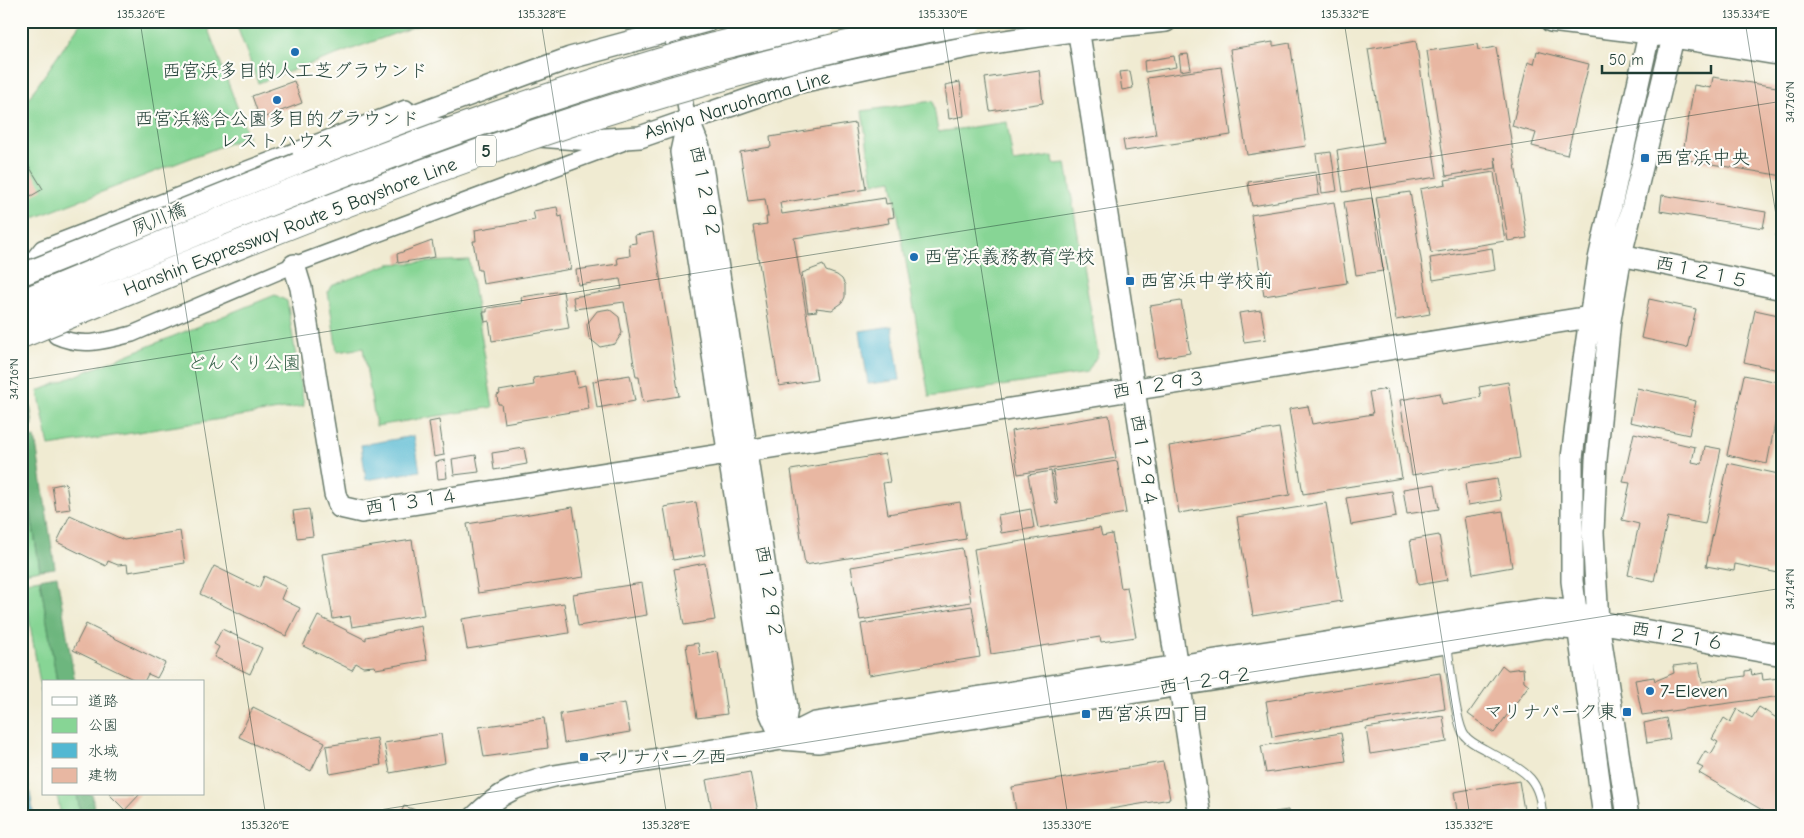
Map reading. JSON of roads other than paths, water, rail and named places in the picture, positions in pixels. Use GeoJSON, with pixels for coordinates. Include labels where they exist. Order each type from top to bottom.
{"type":"FeatureCollection","features":[{"type":"Feature","properties":{"kind":"highway","name":"Hanshin Expressway Route 5 Bayshore Line"},"geometry":{"type":"LineString","coordinates":[[21,304],[230,217],[486,120],[705,50],[822,21]]}},
{"type":"Feature","properties":{"kind":"highway","name":"Hanshin Expressway Route 5 Bayshore Line"},"geometry":{"type":"LineString","coordinates":[[21,334],[242,243],[368,194],[612,108],[721,75],[836,48],[968,21]]}},
{"type":"Feature","properties":{"kind":"highway"},"geometry":{"type":"LineString","coordinates":[[1665,28],[1743,28],[1783,33]]}},
{"type":"Feature","properties":{"kind":"street"},"geometry":{"type":"LineString","coordinates":[[297,164],[338,143],[508,79],[570,58],[671,29],[707,21]]}},
{"type":"Feature","properties":{"kind":"street","name":"Ashiya Naruohama Line"},"geometry":{"type":"LineString","coordinates":[[297,164],[408,126],[591,140],[640,137],[796,83],[1078,25],[1166,21]]}},
{"type":"Feature","properties":{"kind":"street"},"geometry":{"type":"LineString","coordinates":[[1551,21],[1665,28],[1783,55]]}},
{"type":"Feature","properties":{"kind":"street","name":"西１２９４"},"geometry":{"type":"LineString","coordinates":[[1078,25],[1200,817]]}},
{"type":"Feature","properties":{"kind":"street"},"geometry":{"type":"LineString","coordinates":[[1628,817],[1598,622],[1593,533],[1596,460],[1609,328],[1665,28]]}},
{"type":"Feature","properties":{"kind":"street"},"geometry":{"type":"LineString","coordinates":[[1604,817],[1572,581],[1570,540],[1572,458],[1590,318],[1608,216],[1665,28]]}},
{"type":"Feature","properties":{"kind":"street"},"geometry":{"type":"LineString","coordinates":[[671,29],[688,120]]}},
{"type":"Feature","properties":{"kind":"street"},"geometry":{"type":"LineString","coordinates":[[508,79],[453,90],[42,248],[34,258],[32,278],[56,336],[69,342],[86,343],[106,341],[132,334],[294,265],[550,168],[640,137]]}},
{"type":"Feature","properties":{"kind":"street","name":"西１２９２"},"geometry":{"type":"LineString","coordinates":[[688,120],[681,152],[738,451],[769,710],[782,739],[815,723],[1447,643],[1547,627],[1577,620]]}},
{"type":"Feature","properties":{"kind":"street","name":"夙川橋"},"geometry":{"type":"LineString","coordinates":[[21,275],[297,164]]}},
{"type":"Feature","properties":{"kind":"street","name":"西１２１５"},"geometry":{"type":"LineString","coordinates":[[1621,256],[1783,289]]}},
{"type":"Feature","properties":{"kind":"street","name":"西１３１４"},"geometry":{"type":"LineString","coordinates":[[294,265],[301,288],[335,494],[340,507],[362,512],[738,451]]}},
{"type":"Feature","properties":{"kind":"street","name":"西１２９３"},"geometry":{"type":"LineString","coordinates":[[738,451],[1590,318]]}},
{"type":"Feature","properties":{"kind":"street","name":"西１２９２"},"geometry":{"type":"LineString","coordinates":[[1177,676],[1543,609],[1577,620]]}},
{"type":"Feature","properties":{"kind":"street","name":"西１２１６"},"geometry":{"type":"LineString","coordinates":[[1577,620],[1598,622],[1783,655]]}},
{"type":"Feature","properties":{"kind":"street"},"geometry":{"type":"LineString","coordinates":[[475,817],[490,802],[518,785],[545,778],[782,739]]}},
{"type":"Feature","properties":{"kind":"lane"},"geometry":{"type":"LineString","coordinates":[[1447,643],[1460,722],[1465,736],[1478,746],[1527,774],[1538,786],[1542,817]]}},
{"type":"Feature","properties":{"kind":"water"},"geometry":{"type":"Polygon","coordinates":[[[892,326],[900,380],[868,384],[860,331],[892,326]]]}},
{"type":"Feature","properties":{"kind":"water"},"geometry":{"type":"Polygon","coordinates":[[[414,436],[420,471],[366,480],[361,445],[414,436]]]}},
{"type":"Feature","properties":{"kind":"water"},"geometry":{"type":"Polygon","coordinates":[[[21,739],[34,817],[21,817],[21,739]]]}},
{"type":"Feature","properties":{"kind":"place","name":"西宮浜多目的人工芝グラウンド"},"geometry":{"type":"Point","coordinates":[295,52]}},
{"type":"Feature","properties":{"kind":"place","name":"西宮浜総合公園多目的グラウンド レストハウス"},"geometry":{"type":"Point","coordinates":[277,100]}},
{"type":"Feature","properties":{"kind":"place","name":"西宮浜中央"},"geometry":{"type":"Point","coordinates":[1645,158]}},
{"type":"Feature","properties":{"kind":"place","name":"西宮浜義務教育学校"},"geometry":{"type":"Point","coordinates":[914,257]}},
{"type":"Feature","properties":{"kind":"place","name":"西宮浜中学校前"},"geometry":{"type":"Point","coordinates":[1130,281]}},
{"type":"Feature","properties":{"kind":"place","name":"7-Eleven"},"geometry":{"type":"Point","coordinates":[1650,691]}},
{"type":"Feature","properties":{"kind":"place","name":"マリナパーク東"},"geometry":{"type":"Point","coordinates":[1627,712]}},
{"type":"Feature","properties":{"kind":"place","name":"西宮浜四丁目"},"geometry":{"type":"Point","coordinates":[1086,714]}},
{"type":"Feature","properties":{"kind":"place","name":"マリナパーク西"},"geometry":{"type":"Point","coordinates":[584,757]}},
{"type":"Feature","properties":{"kind":"park label","name":"どんぐり公園"},"geometry":{"type":"Point","coordinates":[244,363]}}]}
